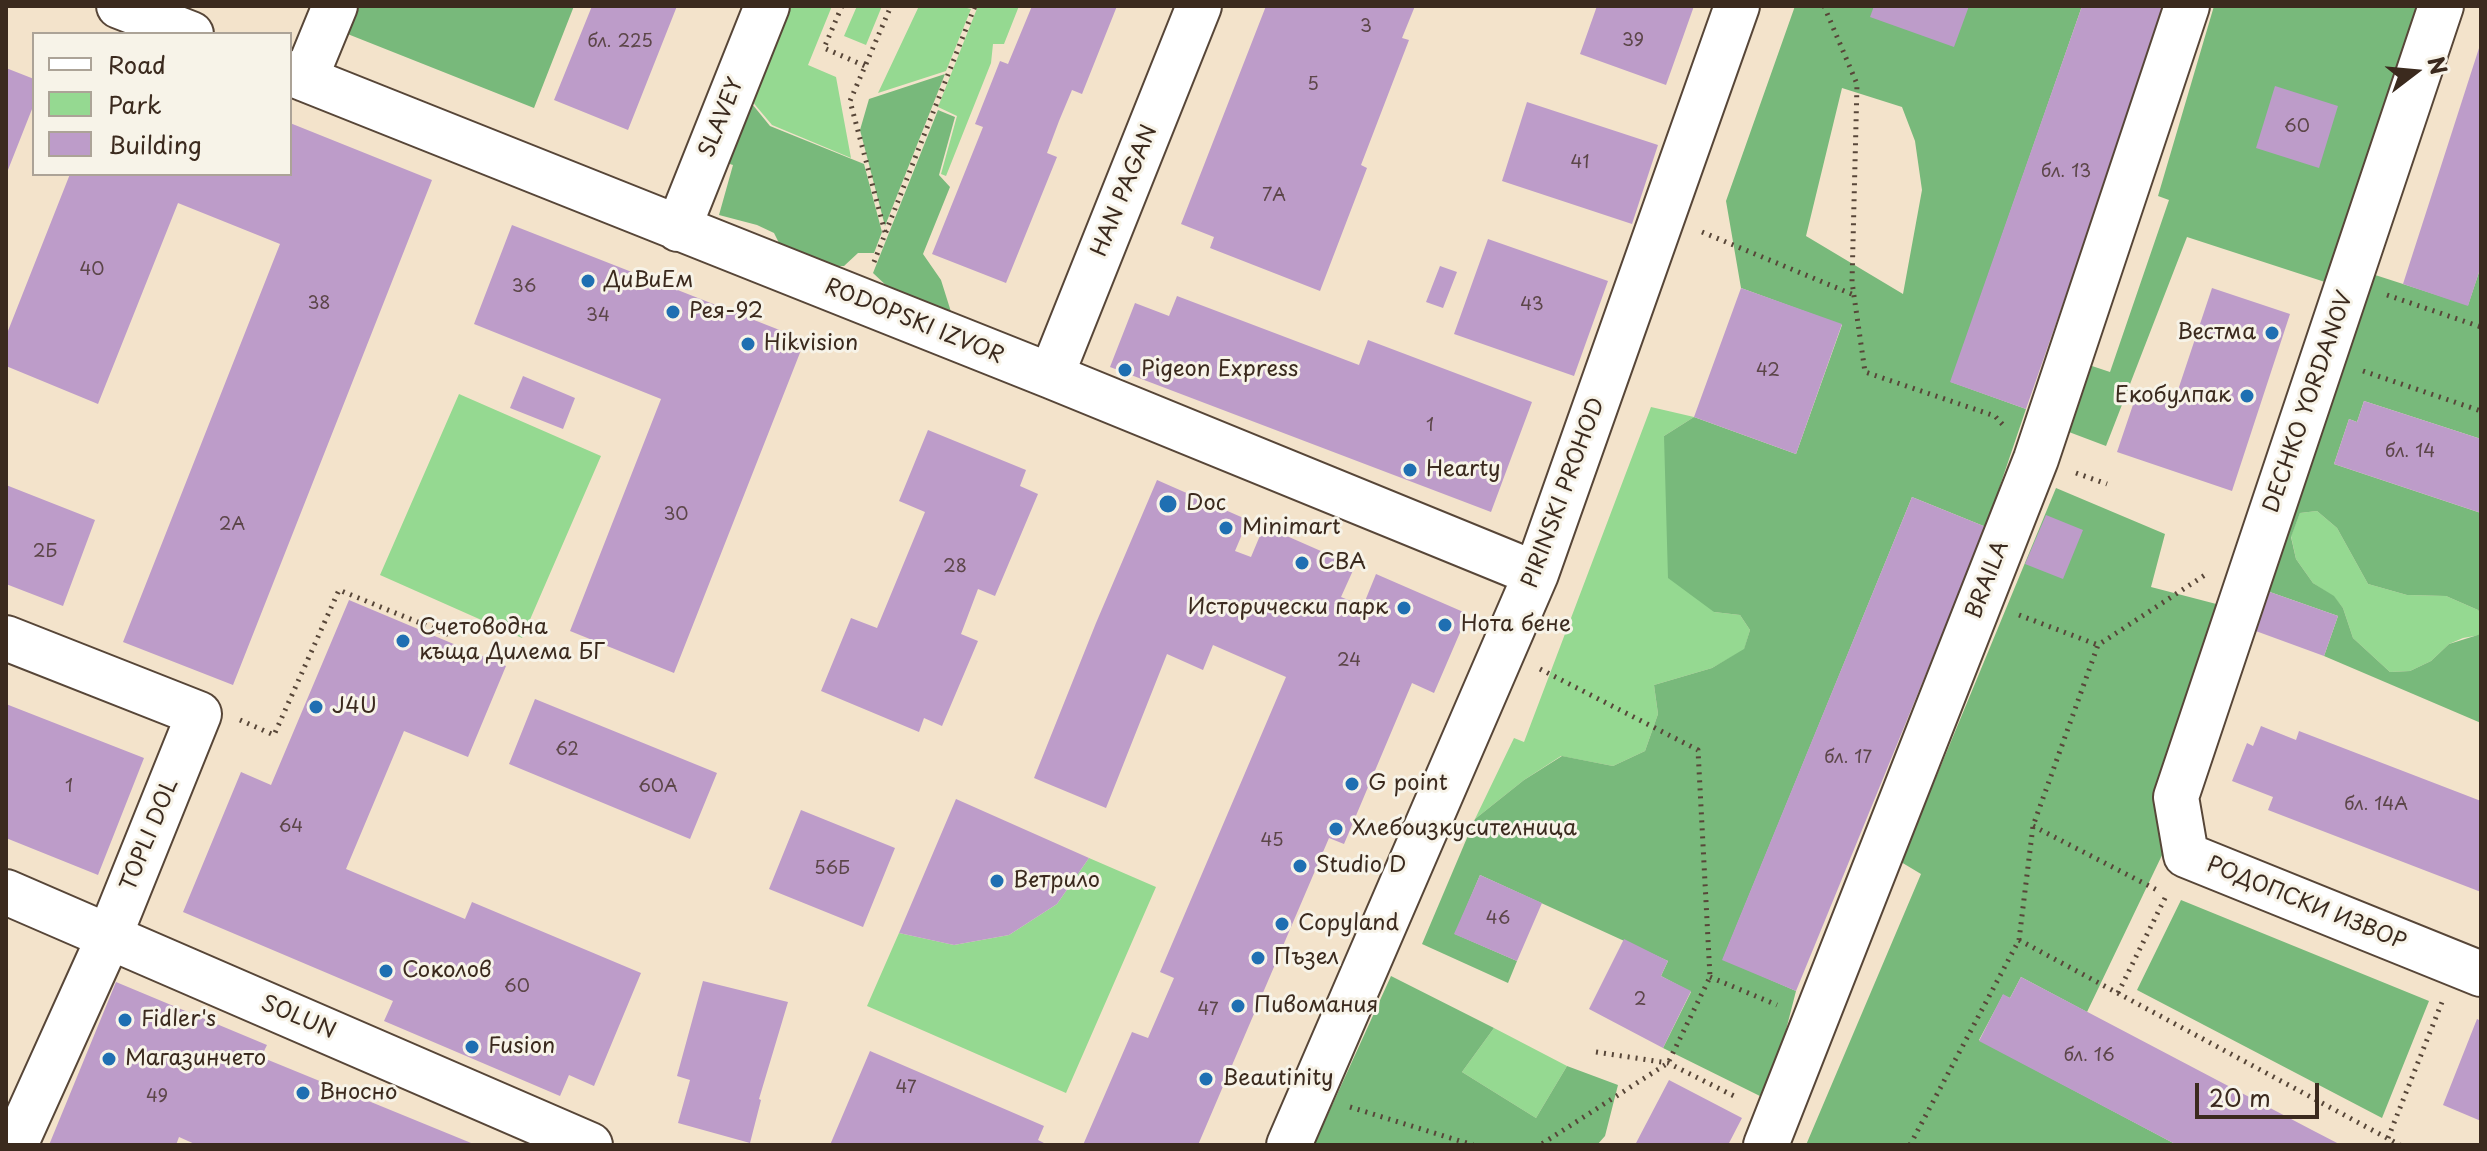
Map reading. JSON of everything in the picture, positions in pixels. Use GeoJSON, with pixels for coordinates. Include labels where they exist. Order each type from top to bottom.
{"type":"FeatureCollection","features":[{"type":"Feature","properties":{"kind":"street"},"geometry":{"type":"LineString","coordinates":[[119,6],[186,32]]}},
{"type":"Feature","properties":{"kind":"street"},"geometry":{"type":"LineString","coordinates":[[298,76],[335,6]]}},
{"type":"Feature","properties":{"kind":"street","name":"SLAVEY"},"geometry":{"type":"LineString","coordinates":[[678,229],[767,6]]}},
{"type":"Feature","properties":{"kind":"street","name":"HAN PAGAN"},"geometry":{"type":"LineString","coordinates":[[1051,376],[1199,6]]}},
{"type":"Feature","properties":{"kind":"street","name":"PIRINSKI PROHOD"},"geometry":{"type":"LineString","coordinates":[[1289,1145],[1536,574],[1737,6]]}},
{"type":"Feature","properties":{"kind":"street","name":"BRAILA"},"geometry":{"type":"LineString","coordinates":[[1772,1132],[2036,459],[2187,6]]}},
{"type":"Feature","properties":{"kind":"street","name":"DECHKO YORDANOV"},"geometry":{"type":"LineString","coordinates":[[2176,797],[2441,6]]}},
{"type":"Feature","properties":{"kind":"street","name":"RODOPSKI IZVOR"},"geometry":{"type":"LineString","coordinates":[[298,76],[1051,376],[1536,574]]}},
{"type":"Feature","properties":{"kind":"street","name":"TOPLI DOL"},"geometry":{"type":"LineString","coordinates":[[6,638],[199,714],[109,937],[15,1145]]}},
{"type":"Feature","properties":{"kind":"street","name":"РОДОПСКИ ИЗВОР"},"geometry":{"type":"LineString","coordinates":[[2176,797],[2186,855],[2481,974]]}},
{"type":"Feature","properties":{"kind":"street","name":"SOLUN"},"geometry":{"type":"LineString","coordinates":[[6,892],[590,1145]]}},
{"type":"Feature","properties":{"kind":"path"},"geometry":{"type":"LineString","coordinates":[[842,6],[824,48],[865,66]]}},
{"type":"Feature","properties":{"kind":"path"},"geometry":{"type":"LineString","coordinates":[[886,233],[850,101],[891,6]]}},
{"type":"Feature","properties":{"kind":"path"},"geometry":{"type":"LineString","coordinates":[[859,300],[975,6]]}},
{"type":"Feature","properties":{"kind":"path"},"geometry":{"type":"LineString","coordinates":[[1824,6],[1857,84],[1852,282],[1865,372],[1995,416],[2036,459]]}},
{"type":"Feature","properties":{"kind":"path"},"geometry":{"type":"LineString","coordinates":[[1664,216],[1854,295]]}},
{"type":"Feature","properties":{"kind":"path"},"geometry":{"type":"LineString","coordinates":[[2349,283],[2481,327]]}},
{"type":"Feature","properties":{"kind":"path"},"geometry":{"type":"LineString","coordinates":[[2324,358],[2481,409]]}},
{"type":"Feature","properties":{"kind":"path"},"geometry":{"type":"LineString","coordinates":[[1910,1145],[2019,940],[2033,826],[2098,645],[2263,537]]}},
{"type":"Feature","properties":{"kind":"path"},"geometry":{"type":"LineString","coordinates":[[236,719],[274,735],[339,590],[452,636]]}},
{"type":"Feature","properties":{"kind":"path"},"geometry":{"type":"LineString","coordinates":[[1980,601],[2098,645]]}},
{"type":"Feature","properties":{"kind":"path"},"geometry":{"type":"LineString","coordinates":[[1503,650],[1698,750],[1710,977],[1668,1063],[1540,1145]]}},
{"type":"Feature","properties":{"kind":"path"},"geometry":{"type":"LineString","coordinates":[[2033,826],[2166,895],[2118,993]]}},
{"type":"Feature","properties":{"kind":"path"},"geometry":{"type":"LineString","coordinates":[[2019,940],[2400,1145]]}},
{"type":"Feature","properties":{"kind":"path"},"geometry":{"type":"LineString","coordinates":[[1710,977],[1815,1020]]}},
{"type":"Feature","properties":{"kind":"path"},"geometry":{"type":"LineString","coordinates":[[2388,1138],[2440,1007]]}},
{"type":"Feature","properties":{"kind":"path"},"geometry":{"type":"LineString","coordinates":[[1596,1052],[1668,1063],[1772,1132]]}},
{"type":"Feature","properties":{"kind":"path"},"geometry":{"type":"LineString","coordinates":[[1310,1095],[1473,1145]]}},
{"type":"Feature","properties":{"kind":"green space"},"geometry":{"type":"Polygon","coordinates":[[[344,6],[574,6],[534,108],[335,29],[344,6]]]}},
{"type":"Feature","properties":{"kind":"green space"},"geometry":{"type":"Polygon","coordinates":[[[772,6],[832,6],[808,65],[836,77],[851,158],[772,125],[740,87],[772,6]]]}},
{"type":"Feature","properties":{"kind":"green space"},"geometry":{"type":"Polygon","coordinates":[[[857,6],[882,6],[866,45],[844,36],[857,6]]]}},
{"type":"Feature","properties":{"kind":"green space"},"geometry":{"type":"Polygon","coordinates":[[[919,6],[971,9],[946,71],[878,93],[919,6]]]}},
{"type":"Feature","properties":{"kind":"green space"},"geometry":{"type":"Polygon","coordinates":[[[978,6],[1019,6],[1004,44],[993,44],[991,63],[946,176],[941,174],[957,116],[938,107],[978,6]]]}},
{"type":"Feature","properties":{"kind":"green space"},"geometry":{"type":"Polygon","coordinates":[[[1795,6],[2082,6],[1951,382],[2026,409],[1986,527],[1912,497],[1723,959],[1796,991],[1768,1100],[1663,1048],[1691,992],[1661,976],[1668,961],[1480,875],[1455,934],[1517,961],[1508,983],[1422,944],[1475,819],[1524,780],[1562,756],[1613,766],[1645,751],[1658,714],[1654,685],[1712,668],[1744,649],[1750,630],[1740,615],[1714,612],[1668,578],[1664,436],[1694,417],[1796,454],[1842,325],[1741,288],[1726,201],[1795,6]],[[1842,88],[1806,236],[1903,294],[1922,190],[1915,141],[1902,107],[1842,88]]]}},
{"type":"Feature","properties":{"kind":"green space"},"geometry":{"type":"Polygon","coordinates":[[[2214,6],[2422,6],[2328,283],[2187,237],[2106,446],[2061,429],[2083,363],[2110,372],[2169,200],[2158,196],[2214,6]]]}},
{"type":"Feature","properties":{"kind":"green space"},"geometry":{"type":"Polygon","coordinates":[[[945,74],[885,226],[860,130],[869,99],[945,74]]]}},
{"type":"Feature","properties":{"kind":"green space"},"geometry":{"type":"Polygon","coordinates":[[[739,88],[770,126],[864,164],[882,232],[874,253],[858,253],[844,266],[791,267],[774,233],[719,215],[733,165],[711,158],[739,88]]]}},
{"type":"Feature","properties":{"kind":"green space"},"geometry":{"type":"Polygon","coordinates":[[[938,110],[955,117],[939,175],[950,187],[923,254],[941,280],[952,315],[891,290],[873,273],[938,110]]]}},
{"type":"Feature","properties":{"kind":"green space"},"geometry":{"type":"Polygon","coordinates":[[[2481,266],[2481,439],[2364,401],[2357,422],[2349,419],[2334,464],[2481,513],[2481,615],[2478,610],[2446,596],[2407,595],[2368,584],[2337,528],[2317,511],[2300,513],[2291,537],[2296,559],[2313,583],[2334,596],[2343,608],[2353,638],[2390,672],[2410,671],[2431,661],[2449,644],[2481,634],[2481,723],[2324,656],[2338,616],[2267,591],[2369,273],[2468,305],[2481,266]]]}},
{"type":"Feature","properties":{"kind":"green space"},"geometry":{"type":"Polygon","coordinates":[[[459,394],[601,456],[522,638],[380,575],[459,394]]]}},
{"type":"Feature","properties":{"kind":"green space"},"geometry":{"type":"Polygon","coordinates":[[[1651,407],[1694,417],[1664,436],[1714,612],[1740,615],[1750,630],[1744,650],[1712,668],[1654,685],[1658,714],[1645,751],[1613,766],[1561,756],[1524,780],[1475,819],[1514,738],[1524,742],[1651,407]]]}},
{"type":"Feature","properties":{"kind":"green space"},"geometry":{"type":"Polygon","coordinates":[[[2056,488],[2165,534],[2151,587],[2224,606],[2164,851],[2087,1012],[2021,977],[2010,998],[2003,995],[1979,1040],[2177,1145],[1806,1145],[1921,874],[1901,862],[2056,488]]]}},
{"type":"Feature","properties":{"kind":"green space"},"geometry":{"type":"Polygon","coordinates":[[[2317,511],[2337,528],[2368,584],[2407,595],[2446,596],[2478,610],[2481,615],[2480,635],[2449,644],[2431,661],[2410,671],[2390,672],[2353,638],[2343,608],[2334,597],[2313,583],[2296,559],[2291,536],[2300,513],[2317,511]]]}},
{"type":"Feature","properties":{"kind":"green space"},"geometry":{"type":"Polygon","coordinates":[[[1089,858],[1156,887],[1066,1093],[867,1006],[899,933],[954,945],[1009,935],[1057,904],[1089,858]]]}},
{"type":"Feature","properties":{"kind":"green space"},"geometry":{"type":"Polygon","coordinates":[[[2181,900],[2429,1001],[2382,1118],[2137,990],[2181,900]]]}},
{"type":"Feature","properties":{"kind":"green space"},"geometry":{"type":"Polygon","coordinates":[[[1391,976],[1494,1028],[1462,1072],[1536,1118],[1567,1066],[1618,1085],[1605,1136],[1597,1145],[1314,1145],[1391,976]]]}},
{"type":"Feature","properties":{"kind":"green space"},"geometry":{"type":"Polygon","coordinates":[[[1494,1028],[1567,1066],[1536,1118],[1462,1072],[1494,1028]]]}},
{"type":"Feature","properties":{"kind":"building"},"geometry":{"type":"Polygon","coordinates":[[[592,6],[677,6],[628,130],[554,100],[592,6]]]}},
{"type":"Feature","properties":{"kind":"building"},"geometry":{"type":"Polygon","coordinates":[[[1032,6],[1117,6],[1082,94],[1072,90],[1059,121],[1047,153],[1057,157],[1006,283],[932,254],[983,127],[975,124],[1000,61],[1008,64],[1032,6]]]}},
{"type":"Feature","properties":{"kind":"building"},"geometry":{"type":"Polygon","coordinates":[[[1266,6],[1415,6],[1402,38],[1409,40],[1361,165],[1367,168],[1320,291],[1210,248],[1214,237],[1181,224],[1266,6]]]}},
{"type":"Feature","properties":{"kind":"building"},"geometry":{"type":"Polygon","coordinates":[[[1597,6],[1694,6],[1666,85],[1580,54],[1597,6]]]}},
{"type":"Feature","properties":{"kind":"building"},"geometry":{"type":"Polygon","coordinates":[[[1874,6],[1969,6],[1954,47],[1870,17],[1874,6]]]}},
{"type":"Feature","properties":{"kind":"building"},"geometry":{"type":"Polygon","coordinates":[[[2082,6],[2167,6],[2026,409],[1950,382],[2082,6]]]}},
{"type":"Feature","properties":{"kind":"building"},"geometry":{"type":"Polygon","coordinates":[[[2480,45],[2481,266],[2468,306],[2403,284],[2480,45]]]}},
{"type":"Feature","properties":{"kind":"building"},"geometry":{"type":"Polygon","coordinates":[[[6,68],[32,78],[32,109],[6,175],[6,68]]]}},
{"type":"Feature","properties":{"kind":"building"},"geometry":{"type":"Polygon","coordinates":[[[2275,86],[2338,106],[2319,168],[2256,148],[2275,86]]]}},
{"type":"Feature","properties":{"kind":"building"},"geometry":{"type":"Polygon","coordinates":[[[1527,102],[1658,145],[1632,224],[1502,181],[1527,102]]]}},
{"type":"Feature","properties":{"kind":"building"},"geometry":{"type":"Polygon","coordinates":[[[292,124],[432,180],[233,685],[123,642],[280,244],[178,203],[98,404],[6,366],[6,336],[69,176],[292,176],[292,124]]]}},
{"type":"Feature","properties":{"kind":"building"},"geometry":{"type":"Polygon","coordinates":[[[512,225],[805,340],[674,673],[570,631],[661,399],[474,324],[512,225]]]}},
{"type":"Feature","properties":{"kind":"building"},"geometry":{"type":"Polygon","coordinates":[[[1488,239],[1608,281],[1574,376],[1454,334],[1488,239]]]}},
{"type":"Feature","properties":{"kind":"building"},"geometry":{"type":"Polygon","coordinates":[[[1440,266],[1457,272],[1443,308],[1426,302],[1440,266]]]}},
{"type":"Feature","properties":{"kind":"building"},"geometry":{"type":"Polygon","coordinates":[[[1741,288],[1842,324],[1796,454],[1694,417],[1741,288]]]}},
{"type":"Feature","properties":{"kind":"building"},"geometry":{"type":"Polygon","coordinates":[[[2212,288],[2290,314],[2232,491],[2117,452],[2137,393],[2173,405],[2212,288]]]}},
{"type":"Feature","properties":{"kind":"building"},"geometry":{"type":"Polygon","coordinates":[[[1177,296],[1359,365],[1368,340],[1532,402],[1491,512],[1110,367],[1135,303],[1169,316],[1177,296]]]}},
{"type":"Feature","properties":{"kind":"building"},"geometry":{"type":"Polygon","coordinates":[[[523,376],[575,398],[563,429],[510,408],[523,376]]]}},
{"type":"Feature","properties":{"kind":"building"},"geometry":{"type":"Polygon","coordinates":[[[2364,401],[2481,439],[2481,513],[2334,464],[2349,419],[2357,422],[2364,401]]]}},
{"type":"Feature","properties":{"kind":"building"},"geometry":{"type":"Polygon","coordinates":[[[928,430],[1026,470],[1020,486],[1038,494],[995,596],[978,589],[961,634],[978,641],[942,726],[924,718],[919,732],[821,691],[851,618],[877,628],[925,512],[899,501],[928,430]]]}},
{"type":"Feature","properties":{"kind":"building"},"geometry":{"type":"Polygon","coordinates":[[[1157,480],[1248,520],[1235,551],[1251,557],[1264,526],[1355,566],[1341,597],[1363,606],[1376,574],[1468,614],[1434,693],[1412,683],[1344,844],[1329,838],[1198,1145],[1083,1145],[1132,1032],[1148,1038],[1174,978],[1160,972],[1286,677],[1213,645],[1203,670],[1167,654],[1106,808],[1034,778],[1157,480]]]}},
{"type":"Feature","properties":{"kind":"building"},"geometry":{"type":"Polygon","coordinates":[[[6,485],[95,520],[63,606],[6,584],[6,485]]]}},
{"type":"Feature","properties":{"kind":"building"},"geometry":{"type":"Polygon","coordinates":[[[1912,497],[1986,527],[1796,991],[1722,960],[1912,497]]]}},
{"type":"Feature","properties":{"kind":"building"},"geometry":{"type":"Polygon","coordinates":[[[2046,515],[2083,530],[2063,579],[2025,564],[2046,515]]]}},
{"type":"Feature","properties":{"kind":"building"},"geometry":{"type":"Polygon","coordinates":[[[2267,591],[2338,616],[2324,656],[2253,630],[2267,591]]]}},
{"type":"Feature","properties":{"kind":"building"},"geometry":{"type":"Polygon","coordinates":[[[349,600],[506,666],[468,757],[404,731],[346,869],[465,919],[472,902],[641,973],[594,1086],[569,1075],[560,1096],[384,1021],[393,1001],[183,912],[241,772],[271,785],[349,600]]]}},
{"type":"Feature","properties":{"kind":"building"},"geometry":{"type":"Polygon","coordinates":[[[535,699],[717,773],[690,839],[509,764],[535,699]]]}},
{"type":"Feature","properties":{"kind":"building"},"geometry":{"type":"Polygon","coordinates":[[[6,704],[144,758],[98,875],[6,838],[6,704]]]}},
{"type":"Feature","properties":{"kind":"building"},"geometry":{"type":"Polygon","coordinates":[[[2261,726],[2296,740],[2299,731],[2481,801],[2481,892],[2268,810],[2273,797],[2232,781],[2247,743],[2253,746],[2261,726]]]}},
{"type":"Feature","properties":{"kind":"building","name":"Ветрило"},"geometry":{"type":"Polygon","coordinates":[[[956,799],[1089,858],[1057,904],[1009,935],[954,945],[899,933],[956,799]]]}},
{"type":"Feature","properties":{"kind":"building"},"geometry":{"type":"Polygon","coordinates":[[[801,810],[895,848],[863,927],[769,889],[801,810]]]}},
{"type":"Feature","properties":{"kind":"building"},"geometry":{"type":"Polygon","coordinates":[[[1480,875],[1542,903],[1517,961],[1454,934],[1480,875]]]}},
{"type":"Feature","properties":{"kind":"building"},"geometry":{"type":"Polygon","coordinates":[[[1624,939],[1668,961],[1661,976],[1691,991],[1663,1048],[1589,1009],[1624,939]]]}},
{"type":"Feature","properties":{"kind":"building"},"geometry":{"type":"Polygon","coordinates":[[[2021,977],[2341,1145],[2177,1145],[1979,1041],[2003,994],[2010,998],[2021,977]]]}},
{"type":"Feature","properties":{"kind":"building"},"geometry":{"type":"Polygon","coordinates":[[[703,981],[788,1002],[759,1099],[750,1143],[678,1123],[690,1080],[677,1076],[703,981]]]}},
{"type":"Feature","properties":{"kind":"building"},"geometry":{"type":"Polygon","coordinates":[[[116,982],[267,1045],[261,1057],[476,1145],[197,1145],[179,1137],[176,1145],[49,1145],[116,982]]]}},
{"type":"Feature","properties":{"kind":"building"},"geometry":{"type":"Polygon","coordinates":[[[2477,1019],[2481,1021],[2481,1121],[2443,1105],[2477,1019]]]}},
{"type":"Feature","properties":{"kind":"building"},"geometry":{"type":"Polygon","coordinates":[[[870,1051],[1044,1126],[1038,1140],[1048,1145],[830,1145],[870,1051]]]}},
{"type":"Feature","properties":{"kind":"building"},"geometry":{"type":"Polygon","coordinates":[[[1669,1080],[1742,1118],[1728,1145],[1635,1145],[1669,1080]]]}},
{"type":"Feature","properties":{"kind":"place","name":"ДиВиЕм"},"geometry":{"type":"Point","coordinates":[588,281]}},
{"type":"Feature","properties":{"kind":"place","name":"Рея-92"},"geometry":{"type":"Point","coordinates":[673,312]}},
{"type":"Feature","properties":{"kind":"place","name":"Вестма"},"geometry":{"type":"Point","coordinates":[2272,333]}},
{"type":"Feature","properties":{"kind":"place","name":"Hikvision"},"geometry":{"type":"Point","coordinates":[748,344]}},
{"type":"Feature","properties":{"kind":"place","name":"Pigeon Express"},"geometry":{"type":"Point","coordinates":[1125,370]}},
{"type":"Feature","properties":{"kind":"place","name":"Екобулпак"},"geometry":{"type":"Point","coordinates":[2247,396]}},
{"type":"Feature","properties":{"kind":"place","name":"Hearty"},"geometry":{"type":"Point","coordinates":[1410,470]}},
{"type":"Feature","properties":{"kind":"place","name":"Doc"},"geometry":{"type":"Point","coordinates":[1168,504]}},
{"type":"Feature","properties":{"kind":"place","name":"Minimart"},"geometry":{"type":"Point","coordinates":[1226,528]}},
{"type":"Feature","properties":{"kind":"place","name":"CBA"},"geometry":{"type":"Point","coordinates":[1302,563]}},
{"type":"Feature","properties":{"kind":"place","name":"Исторически парк"},"geometry":{"type":"Point","coordinates":[1404,608]}},
{"type":"Feature","properties":{"kind":"place","name":"Нота бене"},"geometry":{"type":"Point","coordinates":[1445,625]}},
{"type":"Feature","properties":{"kind":"place","name":"Счетоводна къща Дилема БГ"},"geometry":{"type":"Point","coordinates":[403,641]}},
{"type":"Feature","properties":{"kind":"place","name":"J4U"},"geometry":{"type":"Point","coordinates":[316,707]}},
{"type":"Feature","properties":{"kind":"place","name":"G point"},"geometry":{"type":"Point","coordinates":[1352,784]}},
{"type":"Feature","properties":{"kind":"place","name":"Хлебоизкусителница"},"geometry":{"type":"Point","coordinates":[1336,829]}},
{"type":"Feature","properties":{"kind":"place","name":"Studio D"},"geometry":{"type":"Point","coordinates":[1300,866]}},
{"type":"Feature","properties":{"kind":"place","name":"Ветрило"},"geometry":{"type":"Point","coordinates":[997,881]}},
{"type":"Feature","properties":{"kind":"place","name":"Copyland"},"geometry":{"type":"Point","coordinates":[1282,924]}},
{"type":"Feature","properties":{"kind":"place","name":"Пъзел"},"geometry":{"type":"Point","coordinates":[1258,958]}},
{"type":"Feature","properties":{"kind":"place","name":"Соколов"},"geometry":{"type":"Point","coordinates":[386,971]}},
{"type":"Feature","properties":{"kind":"place","name":"Пивомания"},"geometry":{"type":"Point","coordinates":[1238,1006]}},
{"type":"Feature","properties":{"kind":"place","name":"Fidler's"},"geometry":{"type":"Point","coordinates":[125,1020]}},
{"type":"Feature","properties":{"kind":"place","name":"Fusion"},"geometry":{"type":"Point","coordinates":[472,1047]}},
{"type":"Feature","properties":{"kind":"place","name":"Магазинчето"},"geometry":{"type":"Point","coordinates":[109,1059]}},
{"type":"Feature","properties":{"kind":"place","name":"Beautinity"},"geometry":{"type":"Point","coordinates":[1206,1079]}},
{"type":"Feature","properties":{"kind":"place","name":"Вносно"},"geometry":{"type":"Point","coordinates":[303,1093]}}]}
